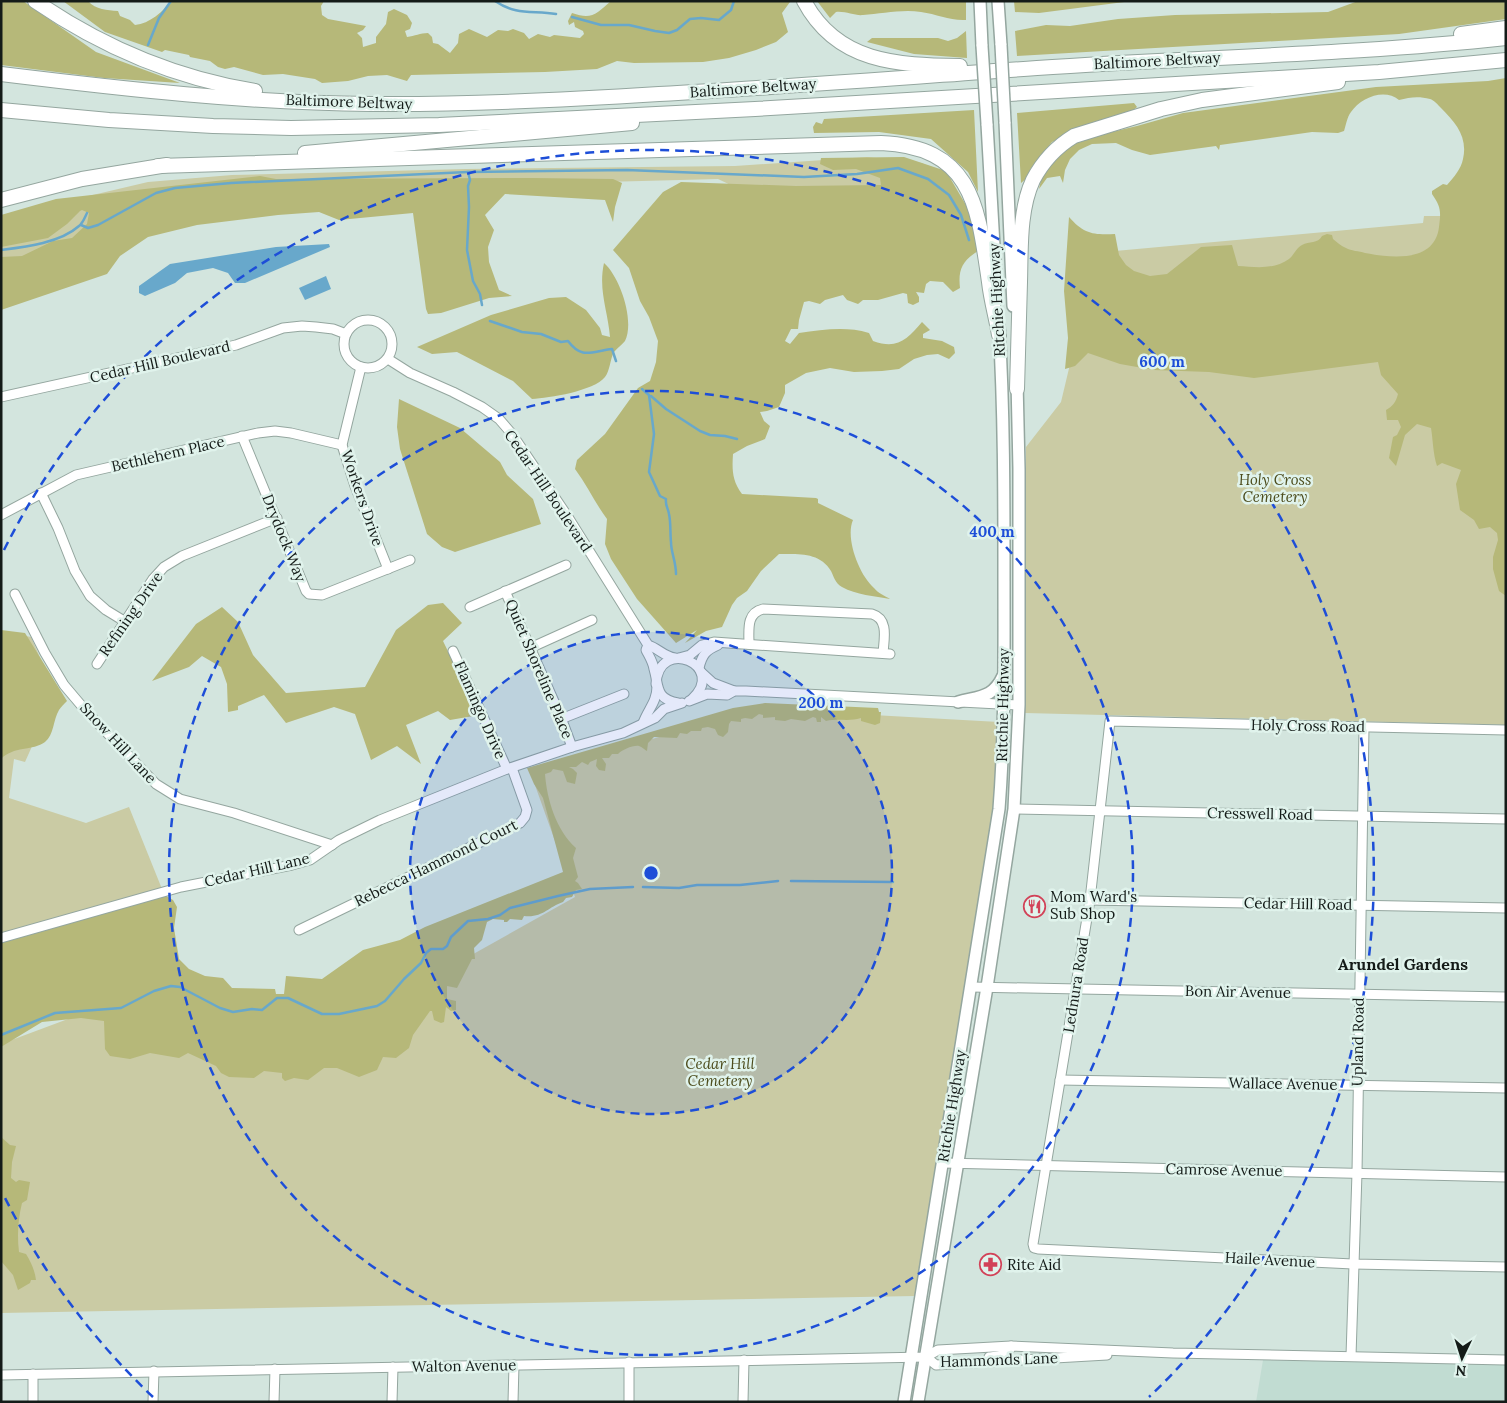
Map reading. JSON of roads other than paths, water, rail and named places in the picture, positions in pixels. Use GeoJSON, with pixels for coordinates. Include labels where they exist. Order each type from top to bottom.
{"type":"FeatureCollection","features":[{"type":"Feature","properties":{"kind":"highway"},"geometry":{"type":"LineString","coordinates":[[35,1],[92,37],[142,60],[184,75],[256,91],[368,104]]}},
{"type":"Feature","properties":{"kind":"highway"},"geometry":{"type":"LineString","coordinates":[[804,1],[819,25],[832,37],[852,49],[884,60],[928,65],[1046,68]]}},
{"type":"Feature","properties":{"kind":"highway"},"geometry":{"type":"LineString","coordinates":[[1376,49],[1506,28]]}},
{"type":"Feature","properties":{"kind":"highway","name":"Baltimore Beltway"},"geometry":{"type":"LineString","coordinates":[[1,74],[153,92],[292,101],[368,104],[484,103],[605,98],[1046,68],[1376,49],[1506,38]]}},
{"type":"Feature","properties":{"kind":"highway","name":"Baltimore Beltway"},"geometry":{"type":"LineString","coordinates":[[1,110],[152,124],[291,128],[430,126],[755,109],[1442,67],[1506,60]]}},
{"type":"Feature","properties":{"kind":"highway"},"geometry":{"type":"LineString","coordinates":[[1017,389],[1021,263],[1026,205],[1029,191],[1041,166],[1050,154],[1062,144],[1074,136],[1092,129],[1160,109],[1194,102],[1442,67]]}},
{"type":"Feature","properties":{"kind":"highway"},"geometry":{"type":"LineString","coordinates":[[1,200],[82,179],[158,166],[610,126],[755,109]]}},
{"type":"Feature","properties":{"kind":"highway"},"geometry":{"type":"LineString","coordinates":[[158,166],[902,144],[915,147],[937,157],[957,173],[965,183],[976,209],[999,335]]}},
{"type":"Feature","properties":{"kind":"main road","name":"Ritchie Highway"},"geometry":{"type":"LineString","coordinates":[[904,1402],[999,808],[1003,750],[1004,470],[999,335],[980,1]]}},
{"type":"Feature","properties":{"kind":"main road","name":"Ritchie Highway"},"geometry":{"type":"LineString","coordinates":[[918,1402],[987,987],[1014,809],[1019,705],[1017,389],[998,1]]}},
{"type":"Feature","properties":{"kind":"main road"},"geometry":{"type":"LineString","coordinates":[[958,702],[990,693],[998,686],[1004,674]]}},
{"type":"Feature","properties":{"kind":"street"},"geometry":{"type":"LineString","coordinates":[[365,320],[380,323],[386,328],[393,341],[388,358],[379,366],[371,368],[361,367],[350,361],[344,347],[346,334],[351,326],[365,320]]}},
{"type":"Feature","properties":{"kind":"street","name":"Cedar Hill Boulevard"},"geometry":{"type":"LineString","coordinates":[[1,397],[236,345],[283,328],[316,327],[333,329],[346,334]]}},
{"type":"Feature","properties":{"kind":"street","name":"Cedar Hill Boulevard"},"geometry":{"type":"LineString","coordinates":[[388,358],[410,373],[482,407],[499,419],[508,429],[534,465],[648,645],[646,650],[654,667],[657,685]]}},
{"type":"Feature","properties":{"kind":"street","name":"Workers Drive"},"geometry":{"type":"LineString","coordinates":[[361,367],[342,446],[355,486],[388,569]]}},
{"type":"Feature","properties":{"kind":"street","name":"Bethlehem Place"},"geometry":{"type":"LineString","coordinates":[[1,515],[76,475],[242,436],[274,431],[291,433],[342,446]]}},
{"type":"Feature","properties":{"kind":"street","name":"Drydock Way"},"geometry":{"type":"LineString","coordinates":[[242,436],[306,591],[309,594],[322,595],[410,560]]}},
{"type":"Feature","properties":{"kind":"street"},"geometry":{"type":"LineString","coordinates":[[41,493],[58,528],[75,571],[86,590],[95,601],[124,621]]}},
{"type":"Feature","properties":{"kind":"street","name":"Refining Drive"},"geometry":{"type":"LineString","coordinates":[[97,664],[152,579],[164,567],[182,556],[277,518]]}},
{"type":"Feature","properties":{"kind":"street"},"geometry":{"type":"LineString","coordinates":[[470,607],[566,565]]}},
{"type":"Feature","properties":{"kind":"street","name":"Quiet Shoreline Place"},"geometry":{"type":"LineString","coordinates":[[506,591],[572,747]]}},
{"type":"Feature","properties":{"kind":"street","name":"Snow Hill Lane"},"geometry":{"type":"LineString","coordinates":[[15,594],[45,653],[64,685],[86,711],[156,784],[180,799],[234,813],[332,845]]}},
{"type":"Feature","properties":{"kind":"street"},"geometry":{"type":"LineString","coordinates":[[643,723],[655,702],[657,676],[660,669],[667,661],[690,654],[702,645],[714,642],[887,654],[884,624],[879,617],[872,614],[763,608],[757,610],[750,619],[749,644]]}},
{"type":"Feature","properties":{"kind":"street"},"geometry":{"type":"LineString","coordinates":[[530,648],[592,620]]}},
{"type":"Feature","properties":{"kind":"street"},"geometry":{"type":"LineString","coordinates":[[685,702],[696,695],[700,688],[702,678],[700,670],[707,650],[725,643]]}},
{"type":"Feature","properties":{"kind":"street"},"geometry":{"type":"LineString","coordinates":[[648,645],[662,654],[690,660],[713,683],[734,691],[1019,705]]}},
{"type":"Feature","properties":{"kind":"street","name":"Flamingo Drive"},"geometry":{"type":"LineString","coordinates":[[453,651],[509,768]]}},
{"type":"Feature","properties":{"kind":"street"},"geometry":{"type":"LineString","coordinates":[[657,685],[660,693],[668,700],[685,702],[707,694],[727,695],[734,691]]}},
{"type":"Feature","properties":{"kind":"street"},"geometry":{"type":"LineString","coordinates":[[561,719],[624,694]]}},
{"type":"Feature","properties":{"kind":"street","name":"Cedar Hill Lane"},"geometry":{"type":"LineString","coordinates":[[1,938],[181,887],[302,863],[368,825],[509,768],[572,747],[623,733],[655,718],[664,709],[685,702]]}},
{"type":"Feature","properties":{"kind":"street","name":"Holy Cross Road"},"geometry":{"type":"LineString","coordinates":[[1110,721],[1506,730]]}},
{"type":"Feature","properties":{"kind":"street","name":"Lednura Road"},"geometry":{"type":"LineString","coordinates":[[1034,1248],[1090,900],[1110,721]]}},
{"type":"Feature","properties":{"kind":"street","name":"Upland Road"},"geometry":{"type":"LineString","coordinates":[[1352,1356],[1353,1264],[1357,1173],[1364,727]]}},
{"type":"Feature","properties":{"kind":"street","name":"Rebecca Hammond Court"},"geometry":{"type":"LineString","coordinates":[[299,930],[520,823],[525,817],[527,810],[509,768]]}},
{"type":"Feature","properties":{"kind":"street","name":"Cresswell Road"},"geometry":{"type":"LineString","coordinates":[[1014,809],[1506,818]]}},
{"type":"Feature","properties":{"kind":"street","name":"Cedar Hill Road"},"geometry":{"type":"LineString","coordinates":[[1090,900],[1506,908]]}},
{"type":"Feature","properties":{"kind":"street","name":"Bon Air Avenue"},"geometry":{"type":"LineString","coordinates":[[971,987],[1506,998]]}},
{"type":"Feature","properties":{"kind":"street","name":"Wallace Avenue"},"geometry":{"type":"LineString","coordinates":[[1060,1080],[1506,1088]]}},
{"type":"Feature","properties":{"kind":"street","name":"Camrose Avenue"},"geometry":{"type":"LineString","coordinates":[[943,1163],[1506,1177]]}},
{"type":"Feature","properties":{"kind":"street","name":"Haile Avenue"},"geometry":{"type":"LineString","coordinates":[[1034,1248],[1353,1264],[1506,1267]]}},
{"type":"Feature","properties":{"kind":"street"},"geometry":{"type":"LineString","coordinates":[[981,1362],[985,1358],[1005,1354],[1010,1350],[1011,1346]]}},
{"type":"Feature","properties":{"kind":"street","name":"Hammonds Lane"},"geometry":{"type":"LineString","coordinates":[[1139,1352],[1085,1357],[936,1365],[926,1357],[938,1350],[1011,1346],[1139,1352],[1506,1360]]}},
{"type":"Feature","properties":{"kind":"street"},"geometry":{"type":"LineString","coordinates":[[1013,1361],[1021,1356],[1054,1354],[1063,1348]]}},
{"type":"Feature","properties":{"kind":"street","name":"Walton Avenue"},"geometry":{"type":"LineString","coordinates":[[1,1375],[926,1357]]}},
{"type":"Feature","properties":{"kind":"street"},"geometry":{"type":"LineString","coordinates":[[743,1402],[744,1360]]}},
{"type":"Feature","properties":{"kind":"street"},"geometry":{"type":"LineString","coordinates":[[629,1362],[629,1402]]}},
{"type":"Feature","properties":{"kind":"street"},"geometry":{"type":"LineString","coordinates":[[513,1402],[514,1365]]}},
{"type":"Feature","properties":{"kind":"street"},"geometry":{"type":"LineString","coordinates":[[392,1402],[393,1367]]}},
{"type":"Feature","properties":{"kind":"street"},"geometry":{"type":"LineString","coordinates":[[274,1402],[275,1369]]}},
{"type":"Feature","properties":{"kind":"street"},"geometry":{"type":"LineString","coordinates":[[153,1402],[154,1372]]}},
{"type":"Feature","properties":{"kind":"street"},"geometry":{"type":"LineString","coordinates":[[33,1374],[33,1402]]}},
{"type":"Feature","properties":{"kind":"water"},"geometry":{"type":"Polygon","coordinates":[[[329,244],[330,247],[245,283],[235,283],[228,273],[213,268],[187,273],[175,283],[145,296],[139,293],[139,286],[170,264],[276,247],[329,244]]]}},
{"type":"Feature","properties":{"kind":"water"},"geometry":{"type":"Polygon","coordinates":[[[326,276],[331,289],[305,300],[299,288],[326,276]]]}},
{"type":"Feature","properties":{"kind":"waterway"},"geometry":{"type":"LineString","coordinates":[[148,45],[159,18],[171,1]]}},
{"type":"Feature","properties":{"kind":"waterway"},"geometry":{"type":"LineString","coordinates":[[495,1],[518,11],[556,14]]}},
{"type":"Feature","properties":{"kind":"waterway"},"geometry":{"type":"LineString","coordinates":[[572,17],[601,25],[629,25],[669,33],[677,30],[690,19],[719,20],[731,10],[734,1]]}},
{"type":"Feature","properties":{"kind":"waterway"},"geometry":{"type":"LineString","coordinates":[[81,225],[88,228],[98,225],[156,193],[175,188],[231,183],[468,172],[627,170],[804,177],[857,174],[898,168],[928,179],[949,195],[961,215],[969,240]]}},
{"type":"Feature","properties":{"kind":"waterway"},"geometry":{"type":"LineString","coordinates":[[468,172],[470,180],[468,186],[467,250],[473,281],[480,294],[482,305]]}},
{"type":"Feature","properties":{"kind":"waterway"},"geometry":{"type":"LineString","coordinates":[[1,250],[42,243],[62,236],[80,225],[87,213]]}},
{"type":"Feature","properties":{"kind":"waterway"},"geometry":{"type":"LineString","coordinates":[[490,321],[522,332],[541,334],[561,342],[568,341],[578,351],[588,353],[612,349],[616,361]]}},
{"type":"Feature","properties":{"kind":"waterway"},"geometry":{"type":"LineString","coordinates":[[642,389],[649,395],[654,434],[649,472],[660,496],[666,499],[670,517],[671,546],[676,574]]}},
{"type":"Feature","properties":{"kind":"waterway"},"geometry":{"type":"LineString","coordinates":[[651,396],[666,409],[700,431],[710,435],[737,439]]}},
{"type":"Feature","properties":{"kind":"waterway"},"geometry":{"type":"LineString","coordinates":[[643,887],[679,888],[697,885],[740,885],[778,881]]}},
{"type":"Feature","properties":{"kind":"waterway"},"geometry":{"type":"LineString","coordinates":[[791,881],[893,882]]}},
{"type":"Feature","properties":{"kind":"waterway"},"geometry":{"type":"LineString","coordinates":[[1,1035],[55,1013],[121,1008],[154,991],[171,986],[180,987],[220,1008],[233,1012],[252,1009],[262,1010],[277,998],[288,998],[322,1014],[339,1014],[377,1006],[385,1001],[421,963],[426,953],[431,949],[443,949],[447,946],[451,937],[468,921],[488,919],[500,915],[510,908],[590,889],[633,887]]}},
{"type":"Feature","properties":{"kind":"place","name":"Mom Ward's Sub Shop"},"geometry":{"type":"Point","coordinates":[1034,906]}},
{"type":"Feature","properties":{"kind":"place","name":"Rite Aid"},"geometry":{"type":"Point","coordinates":[991,1265]}},
{"type":"Feature","properties":{"kind":"district","name":"Arundel Gardens"},"geometry":{"type":"Point","coordinates":[1403,964]}},
{"type":"Feature","properties":{"kind":"park label","name":"Holy Cross Cemetery"},"geometry":{"type":"Point","coordinates":[1275,488]}},
{"type":"Feature","properties":{"kind":"park label","name":"Cedar Hill Cemetery"},"geometry":{"type":"Point","coordinates":[720,1072]}}]}
